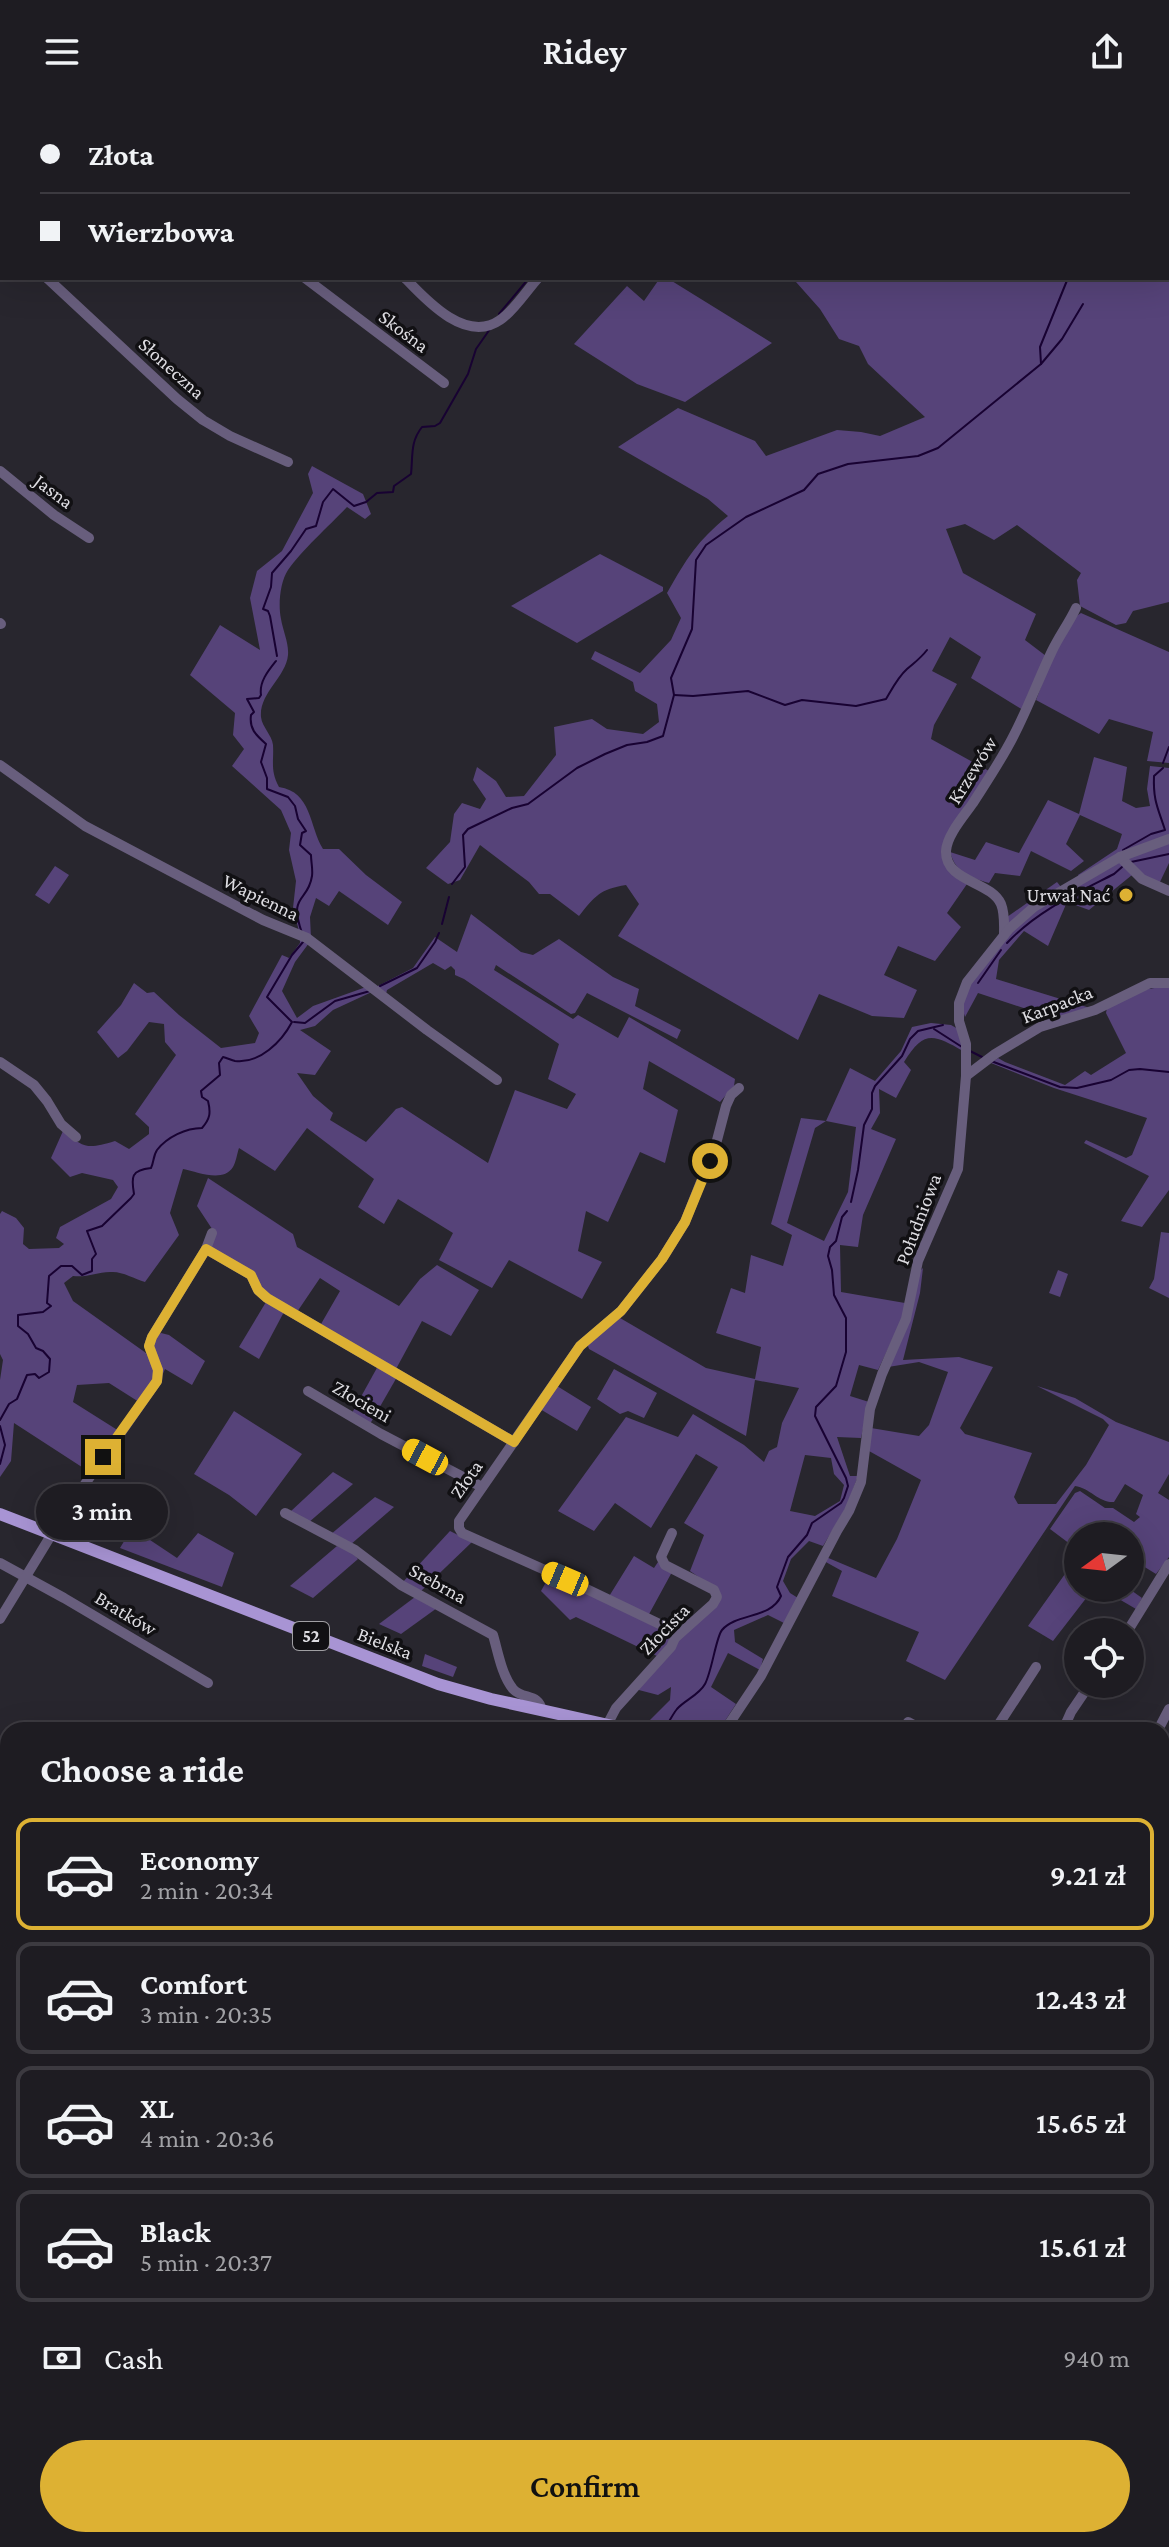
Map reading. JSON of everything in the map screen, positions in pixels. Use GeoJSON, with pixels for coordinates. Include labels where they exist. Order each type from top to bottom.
{"type":"FeatureCollection","features":[{"type":"Feature","properties":{"kind":"main road","name":"Bielska"},"geometry":{"type":"LineString","coordinates":[[0,1514],[428,1681],[465,1693],[593,1722]]}},
{"type":"Feature","properties":{"kind":"street","name":"Słoneczna"},"geometry":{"type":"LineString","coordinates":[[49,280],[203,420],[288,462]]}},
{"type":"Feature","properties":{"kind":"street","name":"Skośna"},"geometry":{"type":"LineString","coordinates":[[308,280],[444,383]]}},
{"type":"Feature","properties":{"kind":"street"},"geometry":{"type":"LineString","coordinates":[[407,280],[448,317],[464,325],[481,326],[499,321],[536,280]]}},
{"type":"Feature","properties":{"kind":"street","name":"Jasna"},"geometry":{"type":"LineString","coordinates":[[0,471],[54,515],[89,538]]}},
{"type":"Feature","properties":{"kind":"street","name":"Krzewów"},"geometry":{"type":"LineString","coordinates":[[1004,935],[1000,903],[992,892],[955,870],[948,861],[946,851],[950,837],[994,772],[1015,734],[1054,646],[1076,608]]}},
{"type":"Feature","properties":{"kind":"street","name":"Wapienna"},"geometry":{"type":"LineString","coordinates":[[2,770],[85,826],[263,920],[307,938],[497,1080]]}},
{"type":"Feature","properties":{"kind":"street","name":"Południowa"},"geometry":{"type":"LineString","coordinates":[[730,1722],[761,1676],[849,1511],[861,1482],[870,1409],[906,1319],[918,1261],[958,1169],[966,1076],[966,1044],[959,1021],[959,1003],[967,982],[1004,935],[1034,907],[1120,857],[1169,839]]}},
{"type":"Feature","properties":{"kind":"street"},"geometry":{"type":"LineString","coordinates":[[1120,857],[1142,879],[1169,891]]}},
{"type":"Feature","properties":{"kind":"street","name":"Karpacka"},"geometry":{"type":"LineString","coordinates":[[966,1076],[1040,1027],[1095,1010],[1150,983],[1169,983]]}},
{"type":"Feature","properties":{"kind":"street"},"geometry":{"type":"LineString","coordinates":[[0,1062],[34,1085],[61,1124],[76,1137]]}},
{"type":"Feature","properties":{"kind":"street","name":"Złota"},"geometry":{"type":"LineString","coordinates":[[675,1638],[672,1630],[462,1533],[459,1521],[580,1346],[621,1311],[662,1259],[685,1222],[716,1144],[726,1106],[739,1088]]}},
{"type":"Feature","properties":{"kind":"street"},"geometry":{"type":"LineString","coordinates":[[0,1619],[51,1534],[157,1381],[158,1370],[149,1346],[152,1337],[206,1249],[212,1233]]}},
{"type":"Feature","properties":{"kind":"street"},"geometry":{"type":"LineString","coordinates":[[206,1249],[251,1275],[258,1290],[267,1298],[514,1442]]}},
{"type":"Feature","properties":{"kind":"street","name":"Złocieni"},"geometry":{"type":"LineString","coordinates":[[308,1391],[482,1487]]}},
{"type":"Feature","properties":{"kind":"street","name":"Srebrna"},"geometry":{"type":"LineString","coordinates":[[285,1513],[355,1550],[401,1585],[493,1635],[510,1684],[519,1694],[536,1699],[542,1711]]}},
{"type":"Feature","properties":{"kind":"street","name":"Złocista"},"geometry":{"type":"LineString","coordinates":[[609,1722],[616,1708],[671,1647],[675,1638],[717,1597],[714,1590],[665,1565],[661,1557],[672,1533]]}},
{"type":"Feature","properties":{"kind":"street","name":"Bratków"},"geometry":{"type":"LineString","coordinates":[[0,1563],[208,1683]]}},
{"type":"Feature","properties":{"kind":"street"},"geometry":{"type":"LineString","coordinates":[[1136,1618],[1169,1564]]}},
{"type":"Feature","properties":{"kind":"street"},"geometry":{"type":"LineString","coordinates":[[1000,1722],[1036,1667]]}},
{"type":"Feature","properties":{"kind":"street"},"geometry":{"type":"LineString","coordinates":[[1067,1722],[1080,1698]]}},
{"type":"Feature","properties":{"kind":"shaded area"},"geometry":{"type":"Polygon","coordinates":[[[659,280],[670,280],[772,343],[685,402],[637,384],[574,344],[627,286],[644,301],[659,280]]]}},
{"type":"Feature","properties":{"kind":"shaded area"},"geometry":{"type":"Polygon","coordinates":[[[1169,280],[1169,602],[1133,611],[1126,623],[1116,625],[1080,606],[1077,580],[1081,573],[1017,525],[994,540],[965,524],[946,529],[963,573],[1036,614],[1025,640],[1046,656],[1023,710],[971,678],[981,657],[950,637],[932,671],[957,684],[934,725],[931,739],[989,771],[944,856],[967,884],[947,913],[961,927],[935,961],[898,946],[884,975],[917,990],[904,1018],[872,1016],[819,994],[798,1040],[618,936],[639,904],[626,885],[599,894],[579,916],[550,894],[539,894],[529,882],[480,845],[460,880],[448,884],[426,868],[450,842],[454,814],[462,803],[480,809],[486,799],[473,780],[477,767],[496,781],[506,797],[524,796],[556,755],[554,727],[592,719],[607,729],[643,734],[659,722],[657,704],[635,691],[633,682],[591,659],[595,651],[640,673],[671,640],[681,618],[667,593],[693,551],[728,516],[708,499],[618,447],[678,408],[755,441],[766,456],[837,430],[880,436],[925,417],[868,364],[859,346],[839,339],[820,309],[796,282],[1169,280]]]}},
{"type":"Feature","properties":{"kind":"shaded area"},"geometry":{"type":"Polygon","coordinates":[[[312,466],[363,494],[371,514],[365,519],[347,507],[285,575],[280,607],[288,655],[283,671],[264,700],[261,717],[273,745],[276,781],[279,787],[290,790],[304,803],[323,849],[339,849],[366,875],[402,902],[388,925],[339,891],[329,906],[316,898],[310,917],[311,938],[299,931],[293,908],[296,881],[289,850],[291,833],[281,810],[232,766],[244,749],[233,735],[235,713],[190,675],[220,625],[260,650],[250,598],[257,571],[282,551],[313,493],[308,474],[312,466]]]}},
{"type":"Feature","properties":{"kind":"shaded area"},"geometry":{"type":"Polygon","coordinates":[[[600,554],[663,587],[663,591],[577,643],[511,606],[600,554]]]}},
{"type":"Feature","properties":{"kind":"shaded area"},"geometry":{"type":"Polygon","coordinates":[[[1081,613],[1169,652],[1169,763],[1147,761],[1153,732],[1109,719],[1099,734],[1036,700],[1054,652],[1075,617],[1081,613]]]}},
{"type":"Feature","properties":{"kind":"shaded area"},"geometry":{"type":"Polygon","coordinates":[[[1094,757],[1127,767],[1122,801],[1136,808],[1150,806],[1147,789],[1150,766],[1169,768],[1169,836],[1079,877],[1117,849],[1122,834],[1080,815],[1066,844],[1084,861],[1071,871],[1031,851],[1020,876],[995,873],[989,883],[969,876],[956,865],[950,852],[975,860],[986,842],[1019,853],[1048,800],[1079,814],[1094,757]]]}},
{"type":"Feature","properties":{"kind":"shaded area"},"geometry":{"type":"Polygon","coordinates":[[[1169,842],[1169,863],[1159,884],[1143,876],[1126,859],[1169,842]]]}},
{"type":"Feature","properties":{"kind":"shaded area"},"geometry":{"type":"Polygon","coordinates":[[[1120,860],[1132,875],[1089,910],[1067,902],[1048,946],[1024,931],[999,960],[996,979],[1090,1008],[1054,1018],[978,993],[965,1017],[961,1004],[971,980],[993,951],[1036,908],[1120,860]]]}},
{"type":"Feature","properties":{"kind":"shaded area"},"geometry":{"type":"Polygon","coordinates":[[[55,866],[69,875],[49,904],[35,895],[55,866]]]}},
{"type":"Feature","properties":{"kind":"shaded area"},"geometry":{"type":"Polygon","coordinates":[[[1057,882],[1061,887],[1007,927],[1007,917],[1057,882]]]}},
{"type":"Feature","properties":{"kind":"shaded area"},"geometry":{"type":"Polygon","coordinates":[[[471,914],[521,952],[533,955],[559,939],[613,977],[639,989],[635,1006],[681,1030],[677,1039],[587,993],[575,1013],[571,1014],[496,965],[494,970],[573,1019],[578,1015],[618,1038],[629,1017],[735,1079],[734,1086],[720,1102],[649,1061],[643,1089],[678,1110],[665,1163],[640,1152],[608,1222],[586,1211],[578,1251],[602,1262],[582,1299],[509,1260],[492,1288],[439,1260],[453,1233],[398,1199],[384,1224],[358,1207],[374,1179],[307,1128],[275,1171],[239,1148],[229,1172],[210,1175],[183,1169],[170,1213],[179,1235],[145,1282],[121,1273],[108,1272],[73,1276],[64,1283],[73,1301],[146,1353],[154,1369],[154,1380],[139,1402],[109,1383],[77,1385],[73,1402],[119,1431],[88,1471],[14,1423],[11,1461],[0,1477],[0,1380],[3,1360],[0,1354],[0,1214],[2,1211],[16,1218],[24,1228],[23,1244],[29,1249],[59,1248],[64,1244],[56,1238],[60,1227],[111,1199],[118,1187],[113,1180],[82,1173],[70,1177],[51,1158],[63,1131],[87,1146],[115,1141],[129,1149],[149,1134],[149,1127],[135,1114],[176,1055],[165,1042],[164,1024],[149,1022],[118,1058],[97,1032],[121,1005],[134,983],[147,993],[154,992],[221,1048],[255,1043],[259,1033],[249,1016],[282,955],[289,958],[300,943],[300,937],[309,943],[295,962],[282,991],[297,1018],[313,1006],[366,987],[374,991],[333,1010],[315,1026],[300,1030],[331,1051],[315,1075],[297,1073],[313,1096],[333,1113],[330,1120],[366,1142],[396,1109],[402,1107],[488,1163],[515,1090],[567,1109],[576,1094],[548,1079],[559,1044],[455,975],[451,966],[445,970],[433,963],[387,990],[386,994],[376,987],[413,968],[435,937],[457,952],[471,914]]]}},
{"type":"Feature","properties":{"kind":"shaded area"},"geometry":{"type":"Polygon","coordinates":[[[1169,987],[1169,1190],[1142,1227],[1121,1221],[1149,1176],[1084,1143],[1086,1140],[1126,1158],[1132,1155],[1147,1118],[1054,1088],[991,1063],[998,1058],[1065,1085],[1085,1071],[1091,1075],[1126,1053],[1106,1013],[1107,1008],[1143,990],[1169,987]]]}},
{"type":"Feature","properties":{"kind":"shaded area"},"geometry":{"type":"Polygon","coordinates":[[[931,1023],[958,1029],[963,1051],[944,1041],[924,1040],[917,1044],[904,1062],[911,1070],[896,1098],[879,1089],[880,1113],[871,1129],[896,1139],[863,1215],[858,1247],[840,1245],[841,1292],[905,1303],[903,1317],[878,1370],[859,1365],[850,1396],[869,1402],[861,1438],[837,1437],[850,1476],[858,1476],[846,1508],[823,1546],[809,1541],[791,1559],[783,1581],[790,1593],[798,1598],[784,1623],[768,1615],[734,1630],[735,1642],[763,1659],[760,1670],[728,1653],[711,1687],[736,1704],[724,1722],[650,1720],[670,1700],[671,1687],[658,1695],[635,1689],[678,1639],[717,1604],[716,1589],[690,1571],[704,1535],[684,1523],[718,1467],[696,1454],[651,1528],[615,1503],[594,1531],[558,1511],[626,1417],[678,1437],[693,1414],[744,1445],[764,1462],[769,1451],[777,1447],[782,1423],[799,1388],[755,1380],[746,1436],[589,1349],[587,1343],[620,1318],[706,1368],[755,1379],[761,1347],[716,1333],[731,1288],[745,1293],[751,1255],[783,1266],[792,1235],[771,1224],[801,1118],[826,1121],[850,1068],[875,1081],[901,1051],[912,1027],[931,1023]],[[826,1121],[815,1128],[787,1223],[824,1241],[848,1192],[856,1127],[826,1121]],[[805,1455],[790,1511],[815,1516],[840,1501],[844,1485],[834,1474],[831,1458],[805,1455]]]}},
{"type":"Feature","properties":{"kind":"shaded area"},"geometry":{"type":"Polygon","coordinates":[[[208,1178],[293,1234],[297,1247],[399,1306],[420,1279],[437,1265],[479,1290],[451,1336],[422,1321],[396,1369],[321,1324],[340,1291],[320,1278],[297,1312],[261,1289],[210,1248],[216,1235],[197,1206],[208,1178]]]}},
{"type":"Feature","properties":{"kind":"shaded area"},"geometry":{"type":"Polygon","coordinates":[[[1161,1232],[1169,1233],[1169,1298],[1149,1288],[1154,1279],[1161,1232]]]}},
{"type":"Feature","properties":{"kind":"shaded area"},"geometry":{"type":"Polygon","coordinates":[[[923,1268],[903,1360],[959,1357],[993,1367],[960,1428],[965,1434],[1032,1453],[1014,1497],[1018,1504],[1056,1504],[1086,1465],[1109,1425],[1103,1419],[1037,1386],[1075,1398],[1116,1422],[1169,1442],[1169,1474],[1158,1493],[1169,1500],[1169,1557],[1156,1574],[1144,1567],[1144,1522],[1134,1522],[1140,1517],[1136,1514],[1143,1495],[1125,1484],[1114,1502],[1109,1502],[1075,1486],[945,1680],[906,1661],[919,1632],[832,1596],[842,1571],[824,1561],[826,1557],[876,1578],[897,1539],[921,1480],[869,1451],[871,1428],[919,1436],[929,1425],[948,1372],[919,1362],[888,1367],[918,1273],[923,1268]]]}},
{"type":"Feature","properties":{"kind":"shaded area"},"geometry":{"type":"Polygon","coordinates":[[[1058,1270],[1068,1274],[1060,1297],[1049,1293],[1058,1270]]]}},
{"type":"Feature","properties":{"kind":"shaded area"},"geometry":{"type":"Polygon","coordinates":[[[266,1302],[285,1310],[259,1359],[239,1347],[266,1302]]]}},
{"type":"Feature","properties":{"kind":"shaded area"},"geometry":{"type":"Polygon","coordinates":[[[161,1333],[169,1335],[205,1361],[192,1385],[165,1369],[162,1376],[152,1354],[155,1336],[161,1333]]]}},
{"type":"Feature","properties":{"kind":"shaded area"},"geometry":{"type":"Polygon","coordinates":[[[378,1366],[397,1377],[370,1424],[352,1413],[378,1366]]]}},
{"type":"Feature","properties":{"kind":"shaded area"},"geometry":{"type":"Polygon","coordinates":[[[614,1369],[657,1393],[644,1418],[628,1411],[620,1414],[597,1399],[614,1369]]]}},
{"type":"Feature","properties":{"kind":"shaded area"},"geometry":{"type":"Polygon","coordinates":[[[557,1386],[591,1407],[577,1431],[540,1409],[557,1386]]]}},
{"type":"Feature","properties":{"kind":"shaded area"},"geometry":{"type":"Polygon","coordinates":[[[234,1411],[302,1454],[256,1516],[194,1474],[234,1411]]]}},
{"type":"Feature","properties":{"kind":"shaded area"},"geometry":{"type":"Polygon","coordinates":[[[333,1472],[353,1484],[308,1523],[290,1512],[333,1472]]]}},
{"type":"Feature","properties":{"kind":"shaded area"},"geometry":{"type":"Polygon","coordinates":[[[1080,1491],[1105,1508],[1113,1508],[1134,1522],[1064,1522],[1064,1540],[1050,1529],[1075,1493],[1080,1491]]]}},
{"type":"Feature","properties":{"kind":"shaded area"},"geometry":{"type":"Polygon","coordinates":[[[375,1497],[394,1507],[350,1545],[330,1535],[375,1497]]]}},
{"type":"Feature","properties":{"kind":"shaded area"},"geometry":{"type":"Polygon","coordinates":[[[132,1528],[177,1558],[198,1533],[234,1553],[222,1587],[120,1548],[132,1528]]]}},
{"type":"Feature","properties":{"kind":"shaded area"},"geometry":{"type":"Polygon","coordinates":[[[450,1531],[472,1542],[420,1592],[402,1583],[450,1531]]]}},
{"type":"Feature","properties":{"kind":"shaded area"},"geometry":{"type":"Polygon","coordinates":[[[337,1546],[352,1552],[358,1559],[313,1598],[290,1586],[337,1546]]]}},
{"type":"Feature","properties":{"kind":"shaded area"},"geometry":{"type":"Polygon","coordinates":[[[634,1556],[654,1568],[658,1562],[672,1572],[648,1616],[608,1598],[634,1556]]]}},
{"type":"Feature","properties":{"kind":"shaded area"},"geometry":{"type":"Polygon","coordinates":[[[550,1575],[668,1633],[670,1640],[659,1657],[576,1617],[570,1620],[541,1591],[550,1575]]]}},
{"type":"Feature","properties":{"kind":"shaded area"},"geometry":{"type":"Polygon","coordinates":[[[1064,1575],[1064,1602],[1083,1602],[1071,1618],[1064,1618],[1064,1627],[1053,1641],[1028,1626],[1064,1575]]]}},
{"type":"Feature","properties":{"kind":"shaded area"},"geometry":{"type":"Polygon","coordinates":[[[415,1597],[437,1608],[401,1634],[379,1624],[415,1597]]]}},
{"type":"Feature","properties":{"kind":"shaded area"},"geometry":{"type":"Polygon","coordinates":[[[1124,1602],[1140,1602],[1136,1609],[1124,1602]]]}},
{"type":"Feature","properties":{"kind":"shaded area"},"geometry":{"type":"Polygon","coordinates":[[[425,1654],[457,1667],[453,1677],[422,1666],[425,1654]]]}},
{"type":"Feature","properties":{"kind":"waterway"},"geometry":{"type":"LineString","coordinates":[[499,314],[527,280]]}},
{"type":"Feature","properties":{"kind":"waterway"},"geometry":{"type":"LineString","coordinates":[[1041,364],[1040,347],[1067,280]]}},
{"type":"Feature","properties":{"kind":"waterway"},"geometry":{"type":"LineString","coordinates":[[452,884],[465,867],[463,835],[468,829],[512,808],[528,804],[577,768],[605,754],[663,736],[674,695],[671,678],[692,629],[696,560],[706,545],[746,517],[804,490],[818,474],[848,464],[918,456],[938,448],[1041,364],[1062,339],[1083,304]]}},
{"type":"Feature","properties":{"kind":"waterway"},"geometry":{"type":"LineString","coordinates":[[277,656],[270,616],[263,609],[271,587],[272,573],[306,529],[316,526],[323,502],[333,489],[354,506],[366,502],[377,493],[393,492],[394,486],[411,474],[418,433],[422,427],[440,423],[468,374],[476,349],[490,329]]}},
{"type":"Feature","properties":{"kind":"waterway"},"geometry":{"type":"LineString","coordinates":[[674,695],[748,691],[785,705],[802,700],[856,706],[886,699],[901,676],[927,650]]}},
{"type":"Feature","properties":{"kind":"waterway"},"geometry":{"type":"LineString","coordinates":[[276,661],[263,681],[259,698],[247,699],[254,712],[251,715],[252,728],[266,744],[261,762],[267,789],[288,797],[306,831],[302,833],[300,845],[311,855],[312,873],[310,885],[298,905],[302,933]]}},
{"type":"Feature","properties":{"kind":"waterway"},"geometry":{"type":"LineString","coordinates":[[1163,763],[1169,747]]}},
{"type":"Feature","properties":{"kind":"waterway"},"geometry":{"type":"LineString","coordinates":[[1123,850],[1151,834],[1165,830],[1156,804],[1154,785],[1154,776],[1163,768]]}},
{"type":"Feature","properties":{"kind":"waterway"},"geometry":{"type":"LineString","coordinates":[[1131,862],[1169,854]]}},
{"type":"Feature","properties":{"kind":"waterway"},"geometry":{"type":"LineString","coordinates":[[1007,943],[1044,912],[1122,867]]}},
{"type":"Feature","properties":{"kind":"waterway"},"geometry":{"type":"LineString","coordinates":[[442,924],[449,897]]}},
{"type":"Feature","properties":{"kind":"waterway"},"geometry":{"type":"LineString","coordinates":[[380,986],[417,968],[439,933]]}},
{"type":"Feature","properties":{"kind":"waterway"},"geometry":{"type":"LineString","coordinates":[[0,1420],[9,1404],[17,1399],[27,1375],[35,1374],[39,1378],[49,1372],[50,1359],[18,1326],[18,1315],[43,1312],[51,1306],[47,1303],[49,1276],[61,1266],[72,1266],[82,1275],[92,1271],[92,1259],[96,1254],[87,1231],[102,1226],[131,1198],[134,1194],[134,1175],[151,1168],[161,1145],[177,1134],[205,1125],[209,1109],[201,1091],[220,1075],[219,1063],[223,1057],[235,1061],[253,1059],[269,1050],[282,1037],[292,1022],[267,997],[303,942]]}},
{"type":"Feature","properties":{"kind":"waterway"},"geometry":{"type":"LineString","coordinates":[[978,983],[1001,950]]}},
{"type":"Feature","properties":{"kind":"waterway"},"geometry":{"type":"LineString","coordinates":[[294,1022],[305,1023],[335,1001],[370,991]]}},
{"type":"Feature","properties":{"kind":"waterway"},"geometry":{"type":"LineString","coordinates":[[851,1202],[864,1125],[872,1109],[875,1086],[902,1056],[910,1039],[918,1031],[943,1025]]}},
{"type":"Feature","properties":{"kind":"waterway"},"geometry":{"type":"LineString","coordinates":[[934,1029],[962,1047]]}},
{"type":"Feature","properties":{"kind":"waterway"},"geometry":{"type":"LineString","coordinates":[[970,1051],[982,1057]]}},
{"type":"Feature","properties":{"kind":"waterway"},"geometry":{"type":"LineString","coordinates":[[991,1061],[1060,1087],[1077,1088],[1111,1080],[1129,1070],[1169,1072]]}},
{"type":"Feature","properties":{"kind":"waterway"},"geometry":{"type":"LineString","coordinates":[[669,1722],[677,1709],[705,1684],[722,1630],[736,1621],[770,1609],[776,1603],[781,1596],[777,1587],[788,1557],[807,1535],[812,1523],[844,1498],[848,1486],[846,1478],[815,1416],[816,1407],[836,1386],[846,1352],[846,1318],[834,1295],[828,1256],[847,1211]]}},
{"type":"Feature","properties":{"kind":"waterway"},"geometry":{"type":"LineString","coordinates":[[0,1426],[5,1445],[0,1464]]}},
{"type":"Feature","properties":{"kind":"place","name":"Urwał Nać"},"geometry":{"type":"Point","coordinates":[1126,895]}},
{"type":"Feature","properties":{"kind":"route"},"geometry":{"type":"LineString","coordinates":[[103,1457],[157,1381],[158,1370],[149,1346],[152,1337],[206,1249],[251,1275],[258,1290],[267,1298],[514,1442],[580,1346],[621,1311],[662,1259],[685,1222],[710,1161]]}}]}
